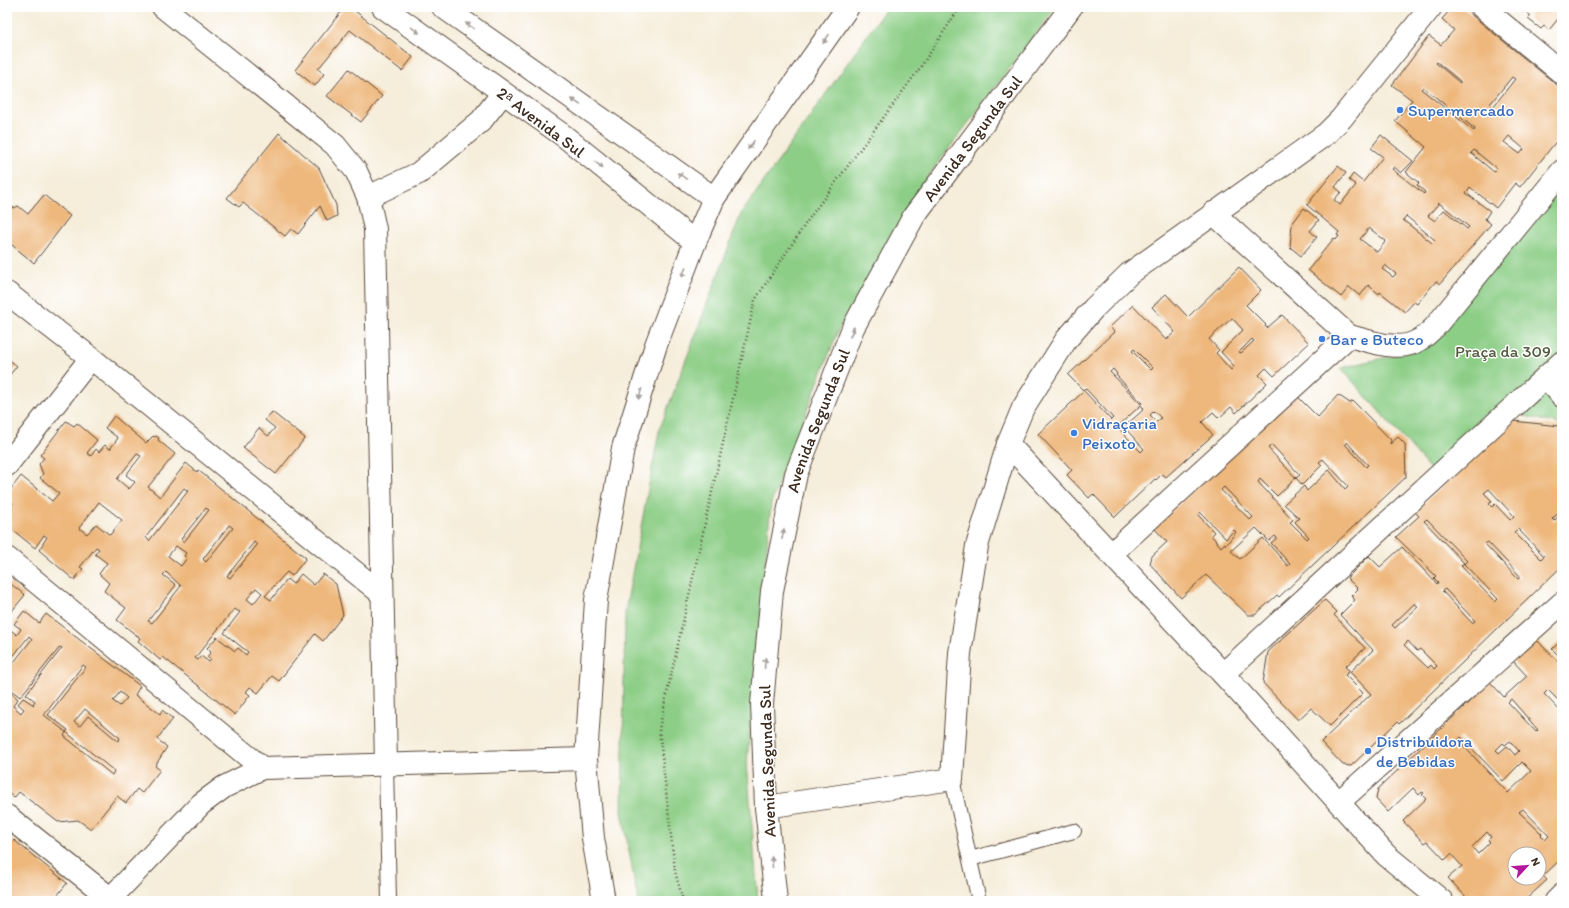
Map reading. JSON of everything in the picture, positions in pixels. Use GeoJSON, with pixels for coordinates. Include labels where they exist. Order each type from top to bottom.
{"type":"FeatureCollection","features":[{"type":"Feature","properties":{"kind":"street"},"geometry":{"type":"LineString","coordinates":[[162,7],[335,145],[356,171],[368,197],[375,229],[386,764]]}},
{"type":"Feature","properties":{"kind":"street","name":"2ᵃ Avenida Sul"},"geometry":{"type":"LineString","coordinates":[[383,7],[564,136],[695,242]]}},
{"type":"Feature","properties":{"kind":"street","name":"2ᵃ Avenida Sul"},"geometry":{"type":"LineString","coordinates":[[443,7],[714,198]]}},
{"type":"Feature","properties":{"kind":"street"},"geometry":{"type":"LineString","coordinates":[[604,901],[593,838],[586,759],[596,600],[623,448],[656,345],[695,242],[714,198],[848,7]]}},
{"type":"Feature","properties":{"kind":"street","name":"Avenida Segunda Sul"},"geometry":{"type":"LineString","coordinates":[[776,901],[766,807],[762,704],[772,591],[796,474],[854,328],[914,216],[1071,7]]}},
{"type":"Feature","properties":{"kind":"street"},"geometry":{"type":"LineString","coordinates":[[766,807],[952,779],[960,652],[977,546],[1008,444],[1023,408],[1066,340],[1130,274],[1213,213],[1326,134],[1341,119],[1431,7]]}},
{"type":"Feature","properties":{"kind":"street"},"geometry":{"type":"LineString","coordinates":[[1482,7],[1562,73]]}},
{"type":"Feature","properties":{"kind":"street"},"geometry":{"type":"LineString","coordinates":[[368,197],[419,173],[481,121],[503,93]]}},
{"type":"Feature","properties":{"kind":"street"},"geometry":{"type":"LineString","coordinates":[[1213,213],[1349,336],[1383,345],[1402,346],[1419,341],[1434,328],[1562,171]]}},
{"type":"Feature","properties":{"kind":"street"},"geometry":{"type":"LineString","coordinates":[[7,293],[91,358],[382,594]]}},
{"type":"Feature","properties":{"kind":"street"},"geometry":{"type":"LineString","coordinates":[[1112,553],[1349,336]]}},
{"type":"Feature","properties":{"kind":"street"},"geometry":{"type":"LineString","coordinates":[[7,465],[91,358]]}},
{"type":"Feature","properties":{"kind":"street"},"geometry":{"type":"LineString","coordinates":[[1223,674],[1562,362]]}},
{"type":"Feature","properties":{"kind":"street"},"geometry":{"type":"LineString","coordinates":[[1546,377],[1562,396]]}},
{"type":"Feature","properties":{"kind":"street"},"geometry":{"type":"LineString","coordinates":[[1008,444],[1112,553],[1386,855],[1442,901]]}},
{"type":"Feature","properties":{"kind":"street"},"geometry":{"type":"LineString","coordinates":[[7,558],[262,768]]}},
{"type":"Feature","properties":{"kind":"street"},"geometry":{"type":"LineString","coordinates":[[1339,802],[1562,603]]}},
{"type":"Feature","properties":{"kind":"street"},"geometry":{"type":"LineString","coordinates":[[7,816],[109,900],[201,804],[224,787],[262,768],[586,759]]}},
{"type":"Feature","properties":{"kind":"street"},"geometry":{"type":"LineString","coordinates":[[1556,901],[1562,895]]}},
{"type":"Feature","properties":{"kind":"lane"},"geometry":{"type":"LineString","coordinates":[[386,764],[389,901]]}},
{"type":"Feature","properties":{"kind":"lane"},"geometry":{"type":"LineString","coordinates":[[952,779],[979,901]]}},
{"type":"Feature","properties":{"kind":"lane"},"geometry":{"type":"LineString","coordinates":[[970,859],[1074,830]]}},
{"type":"Feature","properties":{"kind":"path"},"geometry":{"type":"LineString","coordinates":[[683,901],[675,871],[659,729],[755,300],[808,220],[920,68],[960,7]]}},
{"type":"Feature","properties":{"kind":"green space"},"geometry":{"type":"Polygon","coordinates":[[[887,7],[1056,7],[919,188],[838,331],[771,503],[747,762],[758,901],[638,901],[622,812],[625,612],[659,431],[741,214],[887,7]]]}},
{"type":"Feature","properties":{"kind":"green space","name":"Praça da 309"},"geometry":{"type":"Polygon","coordinates":[[[1562,187],[1562,427],[1558,424],[1501,410],[1436,476],[1341,368],[1417,350],[1562,187]]]}},
{"type":"Feature","properties":{"kind":"building"},"geometry":{"type":"Polygon","coordinates":[[[345,7],[350,7],[413,57],[402,71],[350,30],[318,69],[324,74],[315,86],[295,70],[345,7]]]}},
{"type":"Feature","properties":{"kind":"building"},"geometry":{"type":"Polygon","coordinates":[[[1521,7],[1562,7],[1562,14],[1549,30],[1544,26],[1541,29],[1528,19],[1531,16],[1521,7]]]}},
{"type":"Feature","properties":{"kind":"building"},"geometry":{"type":"Polygon","coordinates":[[[1463,8],[1562,89],[1562,134],[1520,187],[1515,183],[1496,208],[1470,187],[1466,193],[1490,211],[1485,219],[1491,224],[1440,284],[1436,281],[1417,304],[1414,302],[1405,312],[1380,292],[1379,294],[1368,285],[1360,296],[1349,287],[1341,297],[1308,270],[1334,238],[1336,240],[1339,236],[1337,235],[1339,232],[1307,205],[1338,166],[1346,173],[1335,187],[1341,192],[1334,200],[1340,205],[1356,185],[1349,180],[1353,174],[1363,182],[1383,157],[1371,148],[1381,135],[1413,161],[1401,173],[1394,167],[1392,169],[1424,194],[1425,192],[1417,185],[1419,183],[1406,172],[1426,147],[1395,121],[1412,100],[1392,85],[1429,36],[1441,45],[1454,30],[1442,19],[1451,9],[1463,8]],[[1437,62],[1436,63],[1460,83],[1460,81],[1437,62]],[[1512,77],[1490,104],[1493,107],[1515,79],[1512,77]],[[1423,87],[1421,89],[1474,131],[1475,129],[1423,87]],[[1509,136],[1504,142],[1520,154],[1524,149],[1509,136]],[[1474,150],[1471,153],[1494,172],[1497,169],[1474,150]],[[1439,203],[1428,216],[1435,221],[1444,210],[1467,229],[1469,227],[1439,203]],[[1406,216],[1403,220],[1432,243],[1435,240],[1406,216]],[[1369,228],[1360,239],[1377,252],[1386,241],[1369,228]],[[1385,265],[1382,269],[1393,277],[1396,274],[1385,265]]]}},
{"type":"Feature","properties":{"kind":"building"},"geometry":{"type":"Polygon","coordinates":[[[349,69],[382,96],[361,122],[327,96],[349,69]]]}},
{"type":"Feature","properties":{"kind":"building"},"geometry":{"type":"Polygon","coordinates":[[[279,133],[319,168],[336,205],[337,216],[327,221],[320,206],[298,234],[291,229],[285,236],[243,203],[239,207],[227,198],[279,133]]]}},
{"type":"Feature","properties":{"kind":"building"},"geometry":{"type":"Polygon","coordinates":[[[44,195],[70,216],[34,263],[7,241],[7,203],[14,208],[18,206],[28,214],[44,195]]]}},
{"type":"Feature","properties":{"kind":"building"},"geometry":{"type":"Polygon","coordinates":[[[1304,208],[1319,220],[1310,231],[1317,237],[1301,256],[1290,247],[1292,224],[1304,208]]]}},
{"type":"Feature","properties":{"kind":"building"},"geometry":{"type":"Polygon","coordinates":[[[1239,267],[1261,290],[1246,305],[1266,325],[1265,326],[1267,328],[1282,315],[1309,343],[1274,376],[1266,368],[1259,375],[1267,383],[1236,413],[1231,407],[1219,418],[1213,412],[1202,422],[1213,435],[1166,477],[1162,474],[1156,480],[1155,479],[1115,517],[1093,494],[1089,498],[1067,475],[1072,470],[1038,434],[1084,391],[1111,420],[1113,418],[1085,388],[1083,390],[1068,375],[1114,332],[1110,327],[1133,305],[1166,340],[1175,332],[1152,307],[1166,294],[1188,317],[1239,267]],[[1232,318],[1209,339],[1219,350],[1216,353],[1231,370],[1234,366],[1221,352],[1243,330],[1232,318]],[[1252,339],[1239,352],[1241,353],[1254,341],[1252,339]],[[1134,349],[1132,351],[1151,370],[1153,368],[1134,349]],[[1113,369],[1110,372],[1141,404],[1142,403],[1116,375],[1117,374],[1113,369]],[[1141,405],[1117,427],[1141,452],[1144,449],[1124,427],[1144,409],[1141,405]],[[1154,411],[1150,415],[1157,422],[1161,418],[1154,411]]]}},
{"type":"Feature","properties":{"kind":"building"},"geometry":{"type":"Polygon","coordinates":[[[7,358],[17,366],[7,378],[7,358]]]}},
{"type":"Feature","properties":{"kind":"building"},"geometry":{"type":"Polygon","coordinates":[[[1295,394],[1318,417],[1338,395],[1350,403],[1353,401],[1391,440],[1390,444],[1398,437],[1405,444],[1406,477],[1279,597],[1277,595],[1255,615],[1248,615],[1206,575],[1181,598],[1150,564],[1152,556],[1167,542],[1154,528],[1295,394]],[[1347,442],[1345,444],[1366,467],[1368,465],[1347,442]],[[1272,445],[1268,448],[1296,478],[1300,475],[1272,445]],[[1323,459],[1319,462],[1322,465],[1302,485],[1296,478],[1277,496],[1260,479],[1258,482],[1293,520],[1290,522],[1307,539],[1309,537],[1295,522],[1299,518],[1284,504],[1304,486],[1307,491],[1329,470],[1345,489],[1348,486],[1323,459]],[[1224,487],[1221,490],[1250,520],[1253,517],[1224,487]],[[1200,512],[1198,515],[1214,532],[1211,535],[1221,547],[1225,543],[1226,545],[1236,532],[1234,530],[1226,539],[1200,512]],[[1256,528],[1231,551],[1240,559],[1263,538],[1288,566],[1290,564],[1271,543],[1277,538],[1275,536],[1269,541],[1256,528]]]}},
{"type":"Feature","properties":{"kind":"building"},"geometry":{"type":"Polygon","coordinates":[[[272,412],[305,438],[276,474],[243,448],[259,428],[268,436],[275,428],[265,420],[272,412]]]}},
{"type":"Feature","properties":{"kind":"building"},"geometry":{"type":"Polygon","coordinates":[[[114,416],[146,443],[153,436],[156,436],[159,438],[158,440],[175,454],[148,487],[160,497],[186,463],[197,472],[198,470],[306,558],[292,576],[287,572],[265,596],[271,600],[287,579],[293,584],[301,574],[314,585],[323,574],[336,584],[343,615],[323,641],[315,634],[279,681],[272,676],[258,693],[250,687],[246,692],[250,695],[235,715],[163,657],[160,660],[138,641],[140,638],[117,620],[126,608],[104,591],[109,583],[99,574],[107,563],[95,554],[99,549],[96,547],[80,567],[83,569],[74,580],[39,550],[47,537],[44,535],[35,548],[9,527],[11,524],[8,519],[10,517],[7,515],[7,511],[13,503],[7,498],[7,494],[21,476],[52,501],[59,493],[40,478],[43,474],[39,464],[44,458],[40,455],[66,421],[74,426],[77,423],[97,440],[87,453],[91,456],[96,449],[99,452],[105,445],[110,449],[118,438],[105,428],[114,416]],[[137,454],[117,479],[129,489],[135,482],[126,475],[141,456],[137,454]],[[184,488],[146,537],[149,541],[188,491],[184,488]],[[99,502],[79,528],[87,534],[96,524],[110,535],[122,520],[99,502]],[[206,508],[181,539],[184,542],[209,510],[206,508]],[[229,525],[203,559],[206,562],[233,528],[229,525]],[[254,542],[227,576],[230,578],[257,545],[254,542]],[[176,546],[168,556],[181,566],[187,558],[184,556],[186,553],[176,546]],[[166,572],[163,575],[176,585],[148,621],[152,623],[181,586],[166,572]],[[256,588],[247,599],[253,604],[262,593],[256,588]],[[234,609],[195,658],[198,660],[201,656],[209,662],[211,660],[207,657],[211,652],[207,648],[217,637],[235,651],[238,648],[246,655],[248,652],[224,633],[240,612],[234,609]]]}},
{"type":"Feature","properties":{"kind":"building"},"geometry":{"type":"Polygon","coordinates":[[[1513,421],[1559,426],[1562,429],[1562,510],[1552,519],[1554,521],[1562,513],[1562,566],[1399,724],[1397,722],[1351,766],[1343,765],[1321,742],[1371,694],[1350,672],[1373,650],[1340,615],[1355,600],[1351,596],[1358,589],[1347,578],[1369,556],[1380,567],[1402,547],[1437,584],[1438,582],[1434,578],[1436,576],[1396,537],[1419,516],[1415,512],[1513,421]],[[1489,489],[1484,493],[1492,501],[1489,504],[1492,507],[1495,504],[1510,520],[1514,516],[1489,489]],[[1427,519],[1424,521],[1464,563],[1461,566],[1495,602],[1498,599],[1464,564],[1467,561],[1427,519]],[[1518,529],[1514,532],[1541,559],[1544,556],[1518,529]],[[1488,542],[1485,544],[1518,579],[1521,577],[1488,542]],[[1445,589],[1442,591],[1472,623],[1475,621],[1445,589]],[[1415,603],[1392,625],[1395,628],[1418,607],[1415,603]],[[1408,641],[1404,645],[1428,668],[1431,665],[1434,669],[1437,666],[1420,649],[1417,651],[1408,641]]]}},
{"type":"Feature","properties":{"kind":"building"},"geometry":{"type":"Polygon","coordinates":[[[7,581],[25,595],[7,617],[7,581]]]}},
{"type":"Feature","properties":{"kind":"building"},"geometry":{"type":"Polygon","coordinates":[[[1325,600],[1337,612],[1334,615],[1365,648],[1345,667],[1350,671],[1345,675],[1363,693],[1330,726],[1311,708],[1298,720],[1263,683],[1268,652],[1325,600]]]}},
{"type":"Feature","properties":{"kind":"building"},"geometry":{"type":"Polygon","coordinates":[[[24,611],[39,623],[46,614],[140,686],[135,695],[160,714],[162,710],[173,719],[157,739],[167,747],[155,766],[160,770],[142,793],[137,789],[126,803],[117,796],[91,829],[78,820],[58,822],[19,792],[14,798],[7,792],[7,671],[32,639],[29,636],[7,664],[7,627],[17,635],[21,629],[14,624],[24,611]],[[60,647],[20,697],[11,690],[10,692],[18,699],[13,706],[21,713],[24,709],[18,704],[23,698],[34,705],[33,704],[35,701],[26,694],[62,648],[60,647]],[[83,665],[44,715],[66,732],[68,730],[48,715],[86,667],[83,665]],[[120,692],[113,701],[120,706],[127,698],[120,692]],[[85,709],[74,722],[80,726],[88,716],[118,741],[120,738],[85,709]],[[66,732],[64,736],[112,775],[114,771],[66,732]]]}},
{"type":"Feature","properties":{"kind":"building"},"geometry":{"type":"Polygon","coordinates":[[[1536,639],[1562,666],[1562,704],[1548,690],[1544,694],[1562,713],[1562,858],[1547,872],[1547,846],[1507,846],[1507,886],[1540,886],[1524,901],[1470,901],[1448,878],[1462,866],[1451,854],[1445,860],[1427,841],[1424,843],[1403,821],[1426,799],[1422,795],[1424,793],[1422,792],[1419,795],[1413,788],[1388,812],[1376,799],[1378,789],[1490,682],[1504,697],[1527,676],[1513,661],[1536,639]],[[1511,699],[1508,702],[1536,732],[1538,730],[1511,699]],[[1461,737],[1458,740],[1508,793],[1531,771],[1522,762],[1503,781],[1461,737]],[[1510,741],[1505,745],[1503,743],[1496,750],[1499,753],[1507,746],[1515,755],[1519,751],[1510,741]],[[1523,809],[1519,812],[1542,834],[1541,835],[1545,840],[1549,836],[1523,809]],[[1487,832],[1472,847],[1478,854],[1490,842],[1488,840],[1491,837],[1487,832]]]}},
{"type":"Feature","properties":{"kind":"building"},"geometry":{"type":"Polygon","coordinates":[[[1562,640],[1562,659],[1552,649],[1562,640]]]}},
{"type":"Feature","properties":{"kind":"building"},"geometry":{"type":"Polygon","coordinates":[[[14,840],[67,883],[53,901],[7,901],[7,846],[8,847],[14,840]]]}},
{"type":"Feature","properties":{"kind":"place","name":"Supermercado"},"geometry":{"type":"Point","coordinates":[1400,110]}},
{"type":"Feature","properties":{"kind":"place","name":"Bar e Buteco"},"geometry":{"type":"Point","coordinates":[1322,339]}},
{"type":"Feature","properties":{"kind":"place","name":"Vidraçaria Peixoto"},"geometry":{"type":"Point","coordinates":[1074,433]}},
{"type":"Feature","properties":{"kind":"place","name":"Distribuidora de Bebidas"},"geometry":{"type":"Point","coordinates":[1368,751]}}]}
